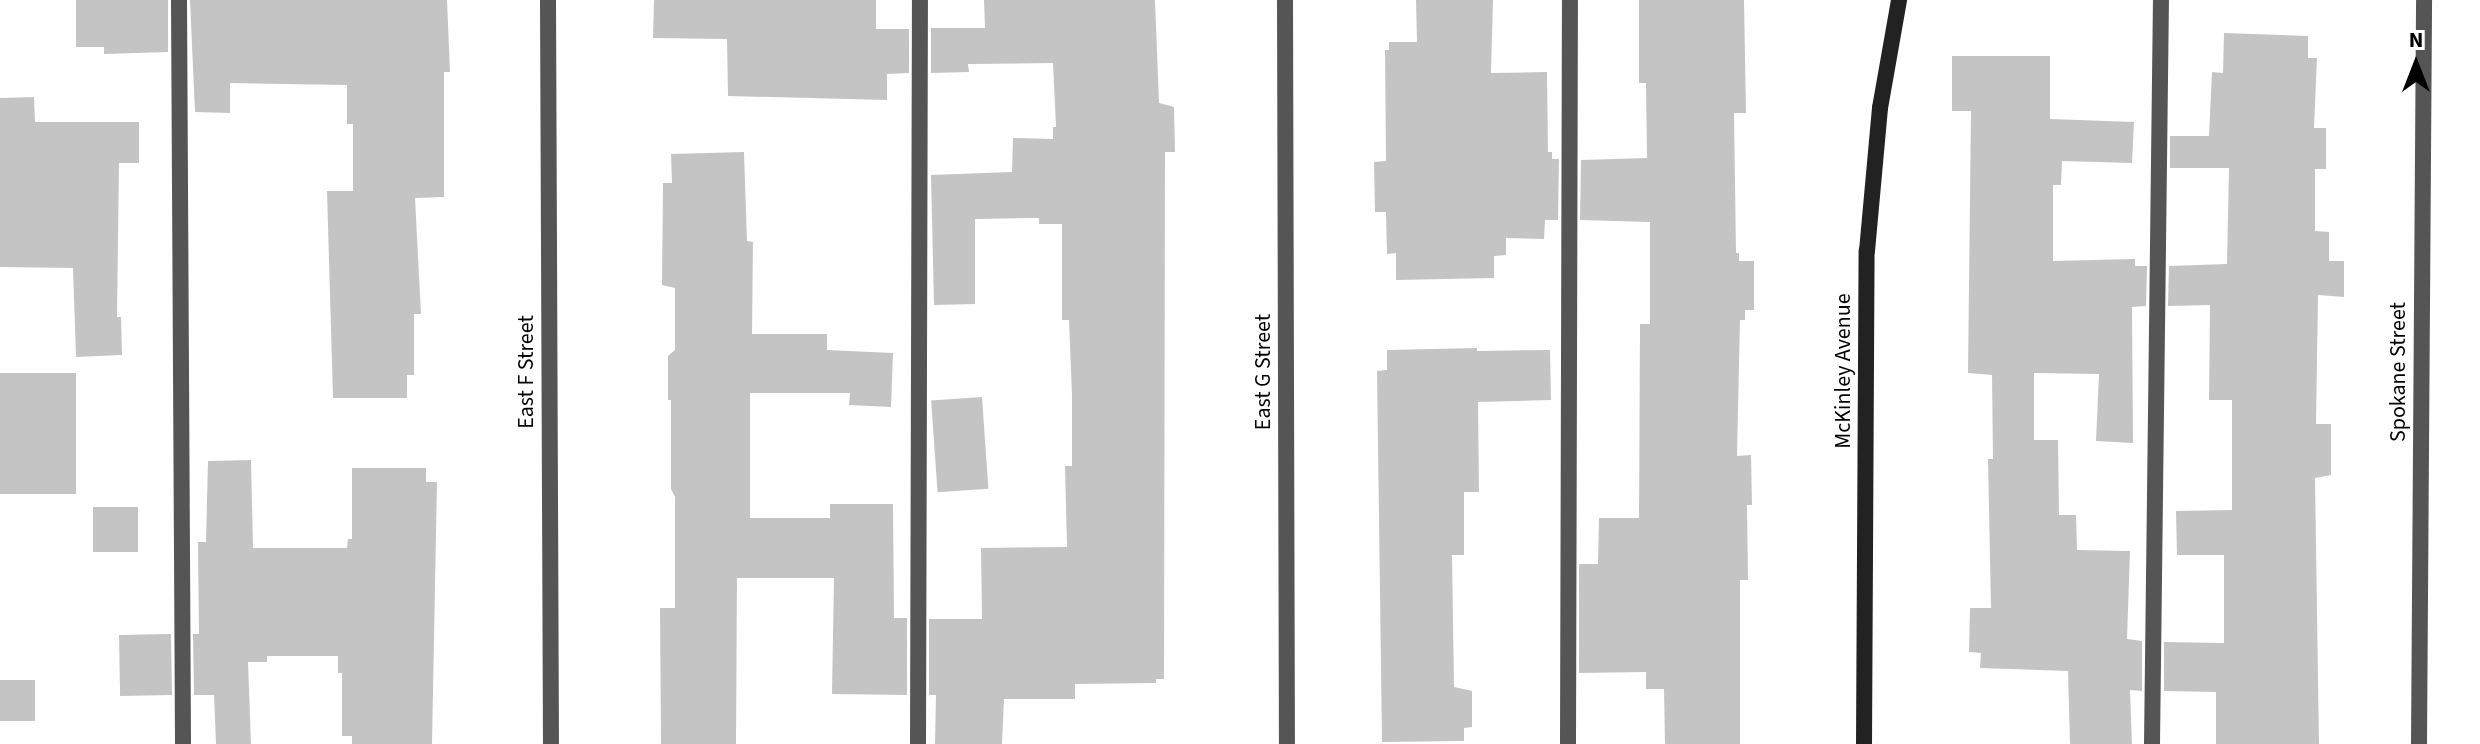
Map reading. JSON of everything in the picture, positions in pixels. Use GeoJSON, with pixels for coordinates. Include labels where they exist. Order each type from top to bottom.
{"type":"FeatureCollection","features":[{"type":"Feature","properties":{"kind":"street"},"geometry":{"type":"LineString","coordinates":[[179,0],[183,744]]}},
{"type":"Feature","properties":{"kind":"street","name":"East F Street"},"geometry":{"type":"LineString","coordinates":[[548,0],[551,744]]}},
{"type":"Feature","properties":{"kind":"street"},"geometry":{"type":"LineString","coordinates":[[918,744],[920,0]]}},
{"type":"Feature","properties":{"kind":"street","name":"East G Street"},"geometry":{"type":"LineString","coordinates":[[1285,0],[1287,744]]}},
{"type":"Feature","properties":{"kind":"street"},"geometry":{"type":"LineString","coordinates":[[1568,744],[1570,0]]}},
{"type":"Feature","properties":{"kind":"street","name":"McKinley Avenue"},"geometry":{"type":"LineString","coordinates":[[1864,744],[1867,251],[1880,108],[1899,0]]}},
{"type":"Feature","properties":{"kind":"street"},"geometry":{"type":"LineString","coordinates":[[2152,744],[2161,0]]}},
{"type":"Feature","properties":{"kind":"street","name":"Spokane Street"},"geometry":{"type":"LineString","coordinates":[[2419,744],[2424,0]]}},
{"type":"Feature","properties":{"kind":"building"},"geometry":{"type":"Polygon","coordinates":[[[76,0],[168,0],[168,52],[104,54],[104,47],[76,47],[76,0]]]}},
{"type":"Feature","properties":{"kind":"building"},"geometry":{"type":"Polygon","coordinates":[[[190,0],[447,0],[450,72],[444,72],[444,197],[415,198],[421,314],[414,314],[414,375],[407,375],[407,398],[333,398],[327,191],[353,191],[353,124],[347,124],[347,85],[230,83],[230,113],[195,112],[190,0]]]}},
{"type":"Feature","properties":{"kind":"building"},"geometry":{"type":"Polygon","coordinates":[[[654,0],[876,0],[876,29],[909,29],[909,73],[887,74],[887,100],[728,96],[727,39],[653,38],[654,0]]]}},
{"type":"Feature","properties":{"kind":"building"},"geometry":{"type":"Polygon","coordinates":[[[984,0],[1155,0],[1159,103],[1174,107],[1175,152],[1165,152],[1164,679],[1156,679],[1156,683],[1075,684],[1075,699],[1004,699],[1002,744],[935,744],[936,695],[929,695],[929,619],[982,619],[981,548],[1067,547],[1065,466],[1072,466],[1072,396],[1069,320],[1062,320],[1062,224],[1039,224],[1039,218],[975,219],[975,304],[934,305],[931,175],[1012,172],[1013,138],[1053,139],[1053,127],[1056,127],[1053,63],[968,64],[969,72],[931,73],[931,28],[985,28],[984,0]]]}},
{"type":"Feature","properties":{"kind":"building"},"geometry":{"type":"Polygon","coordinates":[[[1416,0],[1493,0],[1491,73],[1547,72],[1548,152],[1552,152],[1552,159],[1559,159],[1558,220],[1545,220],[1544,239],[1506,238],[1506,255],[1494,256],[1494,278],[1396,280],[1396,253],[1387,254],[1386,212],[1375,212],[1374,162],[1386,161],[1385,50],[1389,50],[1389,42],[1417,42],[1416,0]]]}},
{"type":"Feature","properties":{"kind":"building"},"geometry":{"type":"Polygon","coordinates":[[[1639,0],[1744,0],[1746,113],[1734,113],[1736,253],[1739,253],[1739,261],[1754,261],[1754,310],[1745,310],[1745,320],[1740,320],[1737,456],[1751,455],[1752,505],[1747,505],[1748,580],[1740,580],[1740,744],[1665,744],[1664,689],[1646,689],[1646,672],[1579,673],[1579,564],[1598,564],[1599,518],[1639,518],[1640,324],[1650,324],[1650,222],[1580,220],[1581,160],[1647,158],[1646,83],[1639,83],[1639,0]]]}},
{"type":"Feature","properties":{"kind":"building"},"geometry":{"type":"Polygon","coordinates":[[[2224,33],[2308,36],[2308,58],[2317,58],[2314,128],[2326,128],[2326,169],[2315,169],[2315,231],[2329,232],[2329,261],[2344,261],[2344,297],[2318,295],[2316,424],[2331,424],[2331,475],[2315,478],[2319,744],[2216,744],[2216,692],[2164,691],[2164,642],[2224,643],[2224,555],[2177,555],[2176,511],[2232,510],[2232,400],[2209,400],[2210,305],[2168,306],[2169,266],[2227,264],[2229,168],[2170,168],[2170,136],[2209,136],[2212,72],[2223,73],[2224,33]]]}},
{"type":"Feature","properties":{"kind":"building"},"geometry":{"type":"Polygon","coordinates":[[[1952,56],[2050,56],[2050,119],[2134,122],[2132,163],[2062,161],[2061,185],[2053,185],[2053,261],[2135,259],[2135,266],[2147,266],[2146,306],[2132,307],[2133,443],[2096,441],[2099,374],[2034,373],[2034,440],[2058,440],[2059,515],[2076,515],[2077,550],[2130,551],[2127,639],[2142,641],[2142,691],[2130,690],[2132,744],[2070,744],[2068,671],[1980,668],[1981,653],[1969,652],[1970,608],[1991,608],[1988,459],[1993,459],[1992,375],[1968,373],[1971,111],[1952,111],[1952,56]]]}},
{"type":"Feature","properties":{"kind":"building"},"geometry":{"type":"Polygon","coordinates":[[[34,97],[35,122],[139,122],[139,163],[119,163],[117,317],[121,317],[122,355],[76,357],[73,268],[0,267],[0,98],[34,97]]]}},
{"type":"Feature","properties":{"kind":"building"},"geometry":{"type":"Polygon","coordinates":[[[744,152],[747,241],[753,242],[752,334],[827,334],[827,350],[893,353],[891,407],[849,405],[850,393],[750,393],[750,518],[830,518],[830,504],[893,504],[894,618],[907,618],[907,695],[832,694],[834,578],[737,578],[736,744],[661,744],[660,608],[675,608],[675,497],[671,489],[668,356],[675,350],[675,288],[662,285],[663,183],[672,183],[671,154],[744,152]]]}},
{"type":"Feature","properties":{"kind":"building"},"geometry":{"type":"Polygon","coordinates":[[[1477,348],[1477,351],[1550,350],[1551,400],[1478,402],[1479,492],[1464,492],[1464,555],[1452,555],[1454,687],[1472,691],[1472,727],[1464,728],[1464,741],[1382,742],[1377,371],[1387,370],[1387,350],[1477,348]]]}},
{"type":"Feature","properties":{"kind":"building"},"geometry":{"type":"Polygon","coordinates":[[[0,373],[76,373],[76,494],[0,494],[0,373]]]}},
{"type":"Feature","properties":{"kind":"building"},"geometry":{"type":"Polygon","coordinates":[[[982,397],[988,489],[938,492],[931,401],[982,397]]]}},
{"type":"Feature","properties":{"kind":"building"},"geometry":{"type":"Polygon","coordinates":[[[251,460],[253,548],[347,548],[348,539],[352,539],[352,468],[426,468],[426,482],[437,482],[432,744],[352,744],[352,736],[342,736],[342,673],[338,673],[338,656],[267,656],[267,662],[248,662],[251,744],[216,744],[214,695],[194,695],[193,634],[199,634],[198,542],[206,542],[208,461],[251,460]]]}},
{"type":"Feature","properties":{"kind":"building"},"geometry":{"type":"Polygon","coordinates":[[[93,507],[138,507],[138,552],[93,552],[93,507]]]}},
{"type":"Feature","properties":{"kind":"building"},"geometry":{"type":"Polygon","coordinates":[[[171,634],[172,695],[120,696],[119,635],[171,634]]]}},
{"type":"Feature","properties":{"kind":"building"},"geometry":{"type":"Polygon","coordinates":[[[0,680],[35,680],[35,721],[0,721],[0,680]]]}}]}
